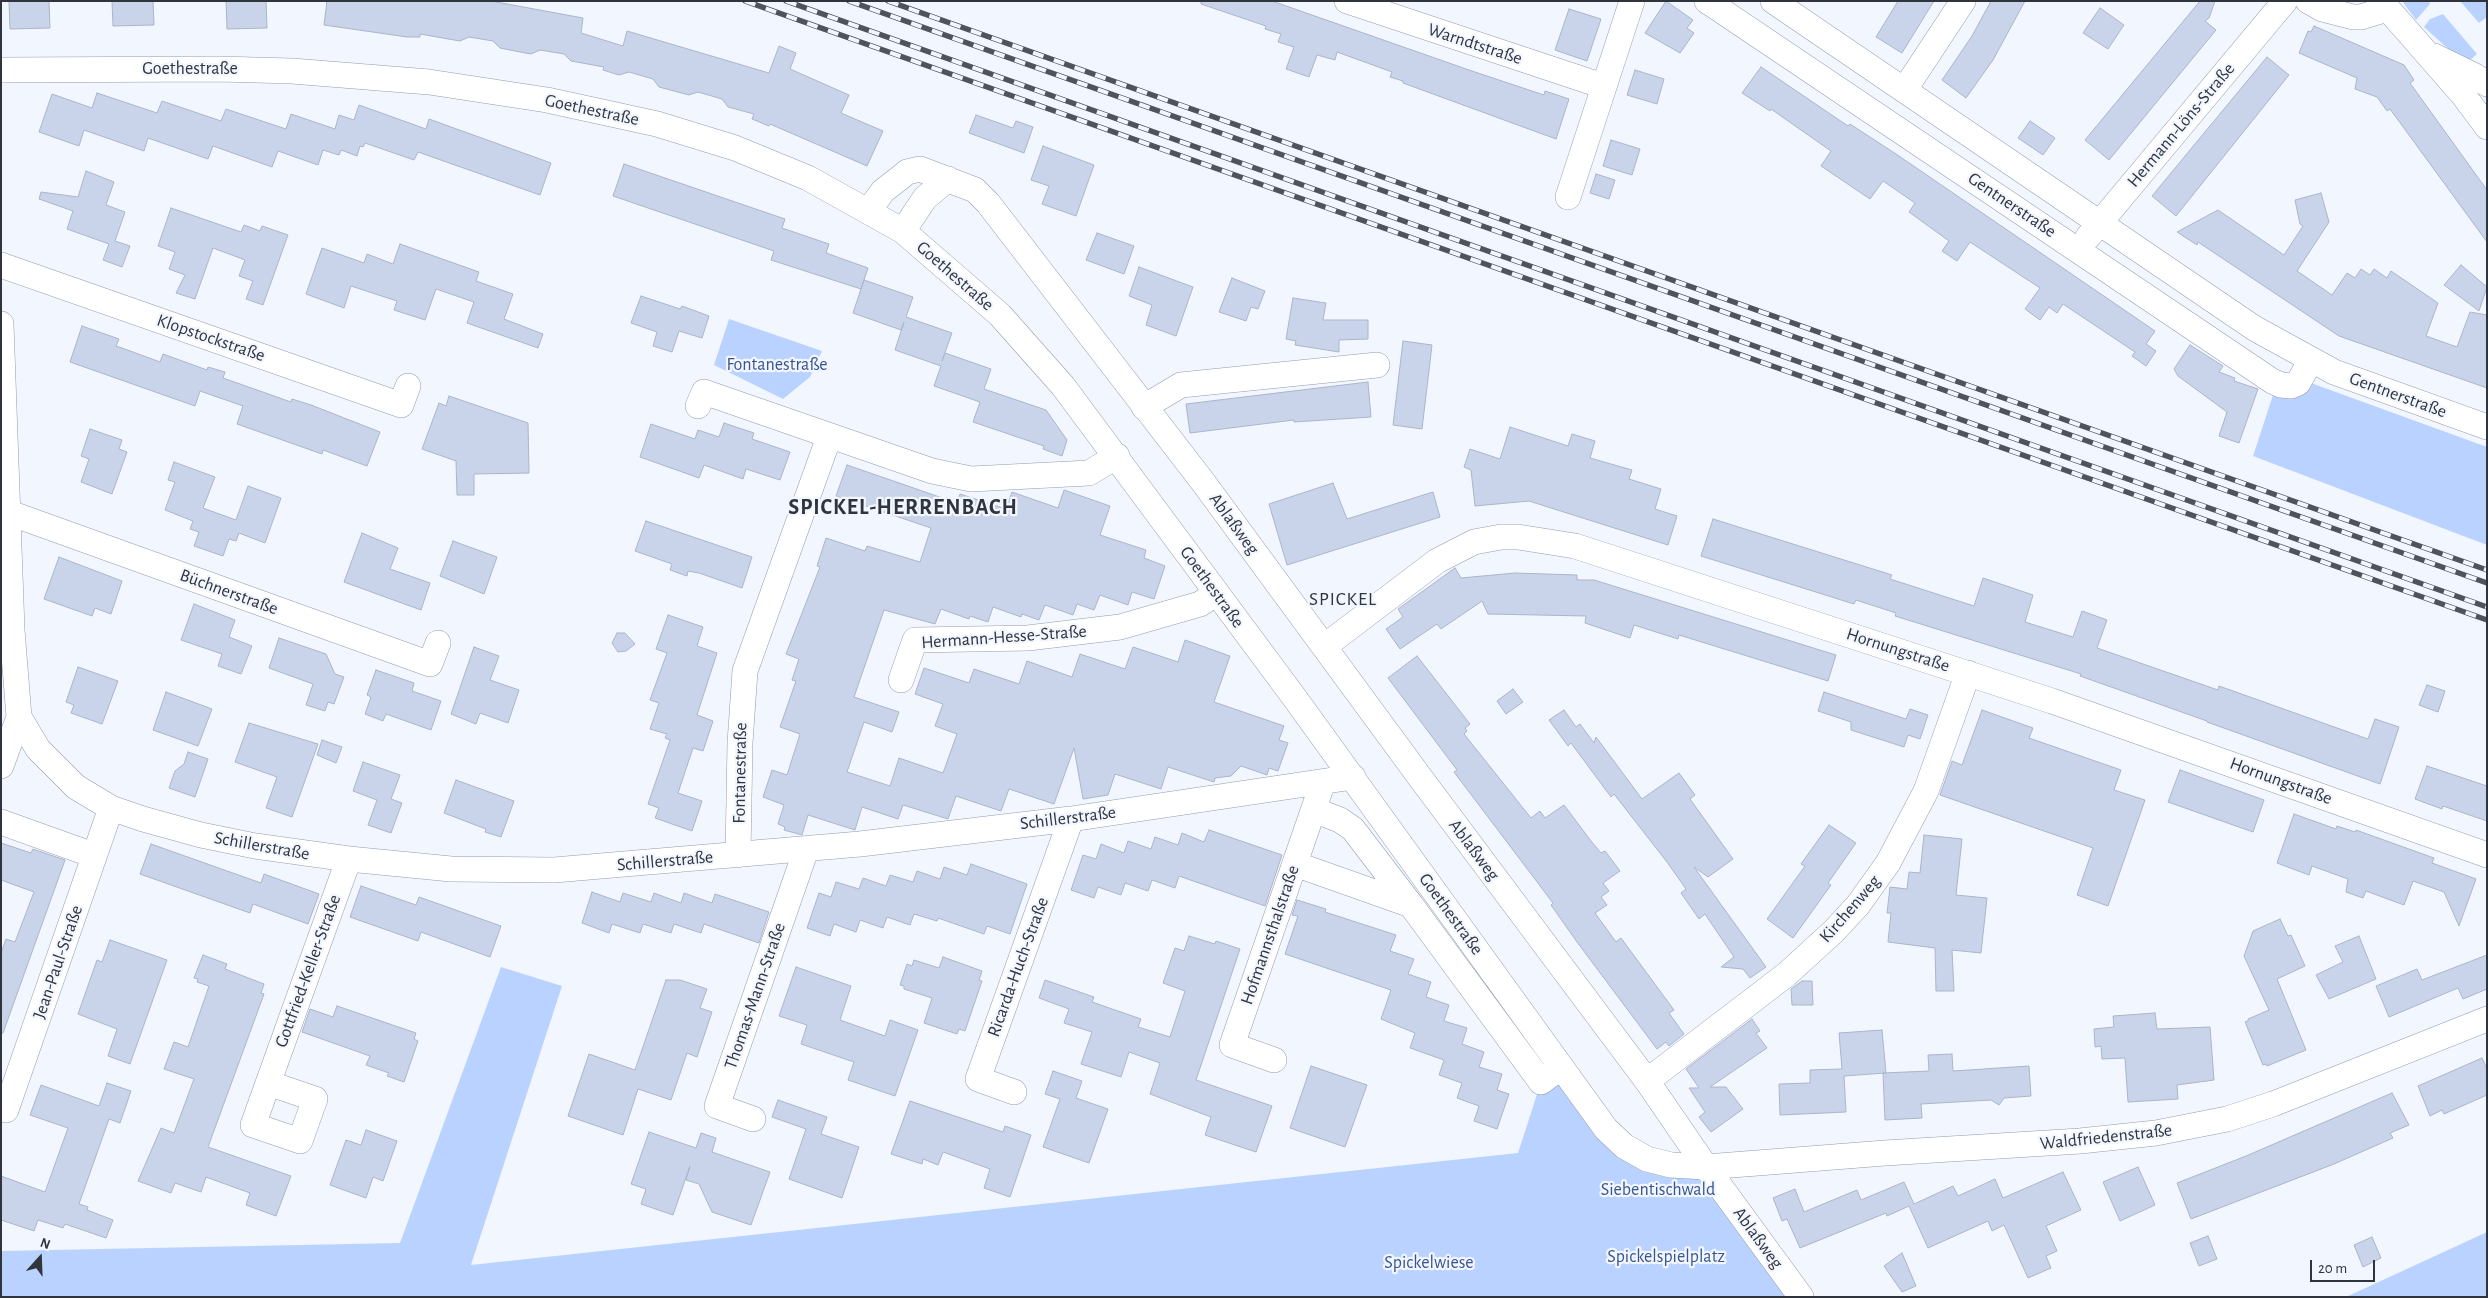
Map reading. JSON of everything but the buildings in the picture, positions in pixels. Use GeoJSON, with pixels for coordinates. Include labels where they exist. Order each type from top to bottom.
{"type":"FeatureCollection","features":[{"type":"Feature","properties":{"kind":"street","name":"Warndtstraße"},"geometry":{"type":"LineString","coordinates":[[1348,1],[1603,86]]}},
{"type":"Feature","properties":{"kind":"street"},"geometry":{"type":"LineString","coordinates":[[1568,197],[1632,1]]}},
{"type":"Feature","properties":{"kind":"street","name":"Gentnerstraße"},"geometry":{"type":"LineString","coordinates":[[1707,1],[2281,385],[2291,386],[2298,383],[2311,360]]}},
{"type":"Feature","properties":{"kind":"street","name":"Gentnerstraße"},"geometry":{"type":"LineString","coordinates":[[1773,1],[1905,89],[2098,224],[2254,328],[2311,360],[2366,385],[2487,427]]}},
{"type":"Feature","properties":{"kind":"street"},"geometry":{"type":"LineString","coordinates":[[1905,89],[1963,1]]}},
{"type":"Feature","properties":{"kind":"street","name":"Hermann-Löns-Straße"},"geometry":{"type":"LineString","coordinates":[[2078,250],[2285,1]]}},
{"type":"Feature","properties":{"kind":"street"},"geometry":{"type":"LineString","coordinates":[[2308,1],[2338,14],[2353,17],[2361,16],[2384,5],[2464,96],[2487,127]]}},
{"type":"Feature","properties":{"kind":"street"},"geometry":{"type":"LineString","coordinates":[[2426,53],[2475,76],[2487,84]]}},
{"type":"Feature","properties":{"kind":"street","name":"Goethestraße"},"geometry":{"type":"LineString","coordinates":[[1,70],[266,70],[387,78],[488,90],[610,113],[694,134],[808,178],[869,210],[903,231],[964,282],[1033,350],[1117,456],[1353,777],[1606,1128],[1624,1146],[1647,1159],[1672,1165],[1706,1167]]}},
{"type":"Feature","properties":{"kind":"street","name":"Ablaßweg"},"geometry":{"type":"LineString","coordinates":[[869,210],[883,191],[907,172],[920,169],[975,190],[988,203],[1084,325],[1144,407],[1203,482],[1422,780],[1647,1081],[1706,1167],[1801,1297]]}},
{"type":"Feature","properties":{"kind":"street"},"geometry":{"type":"LineString","coordinates":[[903,231],[925,198],[948,179]]}},
{"type":"Feature","properties":{"kind":"street","name":"Klopstockstraße"},"geometry":{"type":"LineString","coordinates":[[1,264],[401,405],[408,386]]}},
{"type":"Feature","properties":{"kind":"street","name":"Schillerstraße"},"geometry":{"type":"LineString","coordinates":[[1,324],[13,652],[19,717],[38,749],[61,774],[111,808],[202,835],[255,846],[348,859],[451,869],[535,871],[806,850],[1071,819],[1353,777]]}},
{"type":"Feature","properties":{"kind":"street"},"geometry":{"type":"LineString","coordinates":[[1144,407],[1182,385],[1378,365]]}},
{"type":"Feature","properties":{"kind":"street"},"geometry":{"type":"LineString","coordinates":[[698,406],[704,392],[932,471],[971,479],[1089,473],[1117,456]]}},
{"type":"Feature","properties":{"kind":"street","name":"Fontanestraße"},"geometry":{"type":"LineString","coordinates":[[738,855],[740,742],[745,670],[830,437]]}},
{"type":"Feature","properties":{"kind":"street","name":"Büchnerstraße"},"geometry":{"type":"LineString","coordinates":[[7,512],[430,664],[438,643]]}},
{"type":"Feature","properties":{"kind":"street","name":"Hornungstraße"},"geometry":{"type":"LineString","coordinates":[[1324,646],[1437,561],[1474,542],[1501,536],[1527,537],[1575,546],[1968,673],[2182,746],[2487,855]]}},
{"type":"Feature","properties":{"kind":"street","name":"Hermann-Hesse-Straße"},"geometry":{"type":"LineString","coordinates":[[901,680],[915,640],[1028,638],[1103,630],[1200,604],[1217,593]]}},
{"type":"Feature","properties":{"kind":"street","name":"Kirchenweg"},"geometry":{"type":"LineString","coordinates":[[1647,1081],[1787,974],[1834,931],[1858,905],[1888,863],[1926,791],[1968,673]]}},
{"type":"Feature","properties":{"kind":"street","name":"Schillerstraße"},"geometry":{"type":"LineString","coordinates":[[1,766],[19,717]]}},
{"type":"Feature","properties":{"kind":"street","name":"Hofmannsthalstraße"},"geometry":{"type":"LineString","coordinates":[[1274,1060],[1232,1045],[1323,782]]}},
{"type":"Feature","properties":{"kind":"street","name":"Jean-Paul-Straße"},"geometry":{"type":"LineString","coordinates":[[1,1108],[6,1110],[93,855],[111,808]]}},
{"type":"Feature","properties":{"kind":"street","name":"Goethestraße"},"geometry":{"type":"LineString","coordinates":[[1314,810],[1340,820],[1353,828],[1541,1082],[1561,1067]]}},
{"type":"Feature","properties":{"kind":"street","name":"Ricarda-Huch-Straße"},"geometry":{"type":"LineString","coordinates":[[1014,1092],[978,1079],[1071,819]]}},
{"type":"Feature","properties":{"kind":"street"},"geometry":{"type":"LineString","coordinates":[[1,822],[93,855]]}},
{"type":"Feature","properties":{"kind":"street","name":"Thomas-Mann-Straße"},"geometry":{"type":"LineString","coordinates":[[753,1119],[717,1106],[806,850]]}},
{"type":"Feature","properties":{"kind":"street","name":"Gottfried-Keller-Straße"},"geometry":{"type":"LineString","coordinates":[[268,1083],[348,859]]}},
{"type":"Feature","properties":{"kind":"street","name":"Goethestraße"},"geometry":{"type":"LineString","coordinates":[[1295,864],[1411,905]]}},
{"type":"Feature","properties":{"kind":"street","name":"Waldfriedenstraße"},"geometry":{"type":"LineString","coordinates":[[1706,1167],[1892,1152],[2088,1141],[2191,1127],[2227,1119],[2272,1104],[2487,1019]]}},
{"type":"Feature","properties":{"kind":"green space"},"geometry":{"type":"Polygon","coordinates":[[[2402,1],[2429,1],[2430,4],[2416,20],[2402,1]]]}},
{"type":"Feature","properties":{"kind":"green space"},"geometry":{"type":"Polygon","coordinates":[[[2460,1],[2487,1],[2487,17],[2479,23],[2460,1]]]}},
{"type":"Feature","properties":{"kind":"green space"},"geometry":{"type":"Polygon","coordinates":[[[2443,14],[2477,54],[2470,60],[2455,55],[2424,27],[2430,19],[2443,14]]]}},
{"type":"Feature","properties":{"kind":"green space","name":"Fontanestraße"},"geometry":{"type":"Polygon","coordinates":[[[729,319],[822,351],[810,377],[783,399],[714,365],[729,319]]]}},
{"type":"Feature","properties":{"kind":"green space"},"geometry":{"type":"Polygon","coordinates":[[[2311,383],[2487,447],[2487,545],[2253,456],[2276,386],[2311,383]]]}},
{"type":"Feature","properties":{"kind":"green space"},"geometry":{"type":"Polygon","coordinates":[[[501,967],[562,986],[471,1265],[1518,1153],[1541,1082],[1561,1067],[1624,1146],[1706,1167],[1801,1297],[1,1297],[1,1251],[400,1243],[501,967]]]}},
{"type":"Feature","properties":{"kind":"green space"},"geometry":{"type":"Polygon","coordinates":[[[2487,1232],[2487,1297],[2346,1297],[2487,1232]]]}},
{"type":"Feature","properties":{"kind":"railway"},"geometry":{"type":"LineString","coordinates":[[745,1],[2487,620]]}},
{"type":"Feature","properties":{"kind":"railway"},"geometry":{"type":"LineString","coordinates":[[786,1],[2487,607]]}},
{"type":"Feature","properties":{"kind":"railway"},"geometry":{"type":"LineString","coordinates":[[849,1],[2487,583]]}},
{"type":"Feature","properties":{"kind":"railway"},"geometry":{"type":"LineString","coordinates":[[888,1],[2487,570]]}},
{"type":"Feature","properties":{"kind":"district","name":"SPICKEL-HERRENBACH"},"geometry":{"type":"Point","coordinates":[903,507]}},
{"type":"Feature","properties":{"kind":"district","name":"SPICKEL"},"geometry":{"type":"Point","coordinates":[1343,599]}},
{"type":"Feature","properties":{"kind":"park label","name":"Siebentischwald"},"geometry":{"type":"Point","coordinates":[1658,1190]}},
{"type":"Feature","properties":{"kind":"park label","name":"Spickelspielplatz"},"geometry":{"type":"Point","coordinates":[1666,1257]}},
{"type":"Feature","properties":{"kind":"park label","name":"Spickelwiese"},"geometry":{"type":"Point","coordinates":[1429,1263]}}]}
